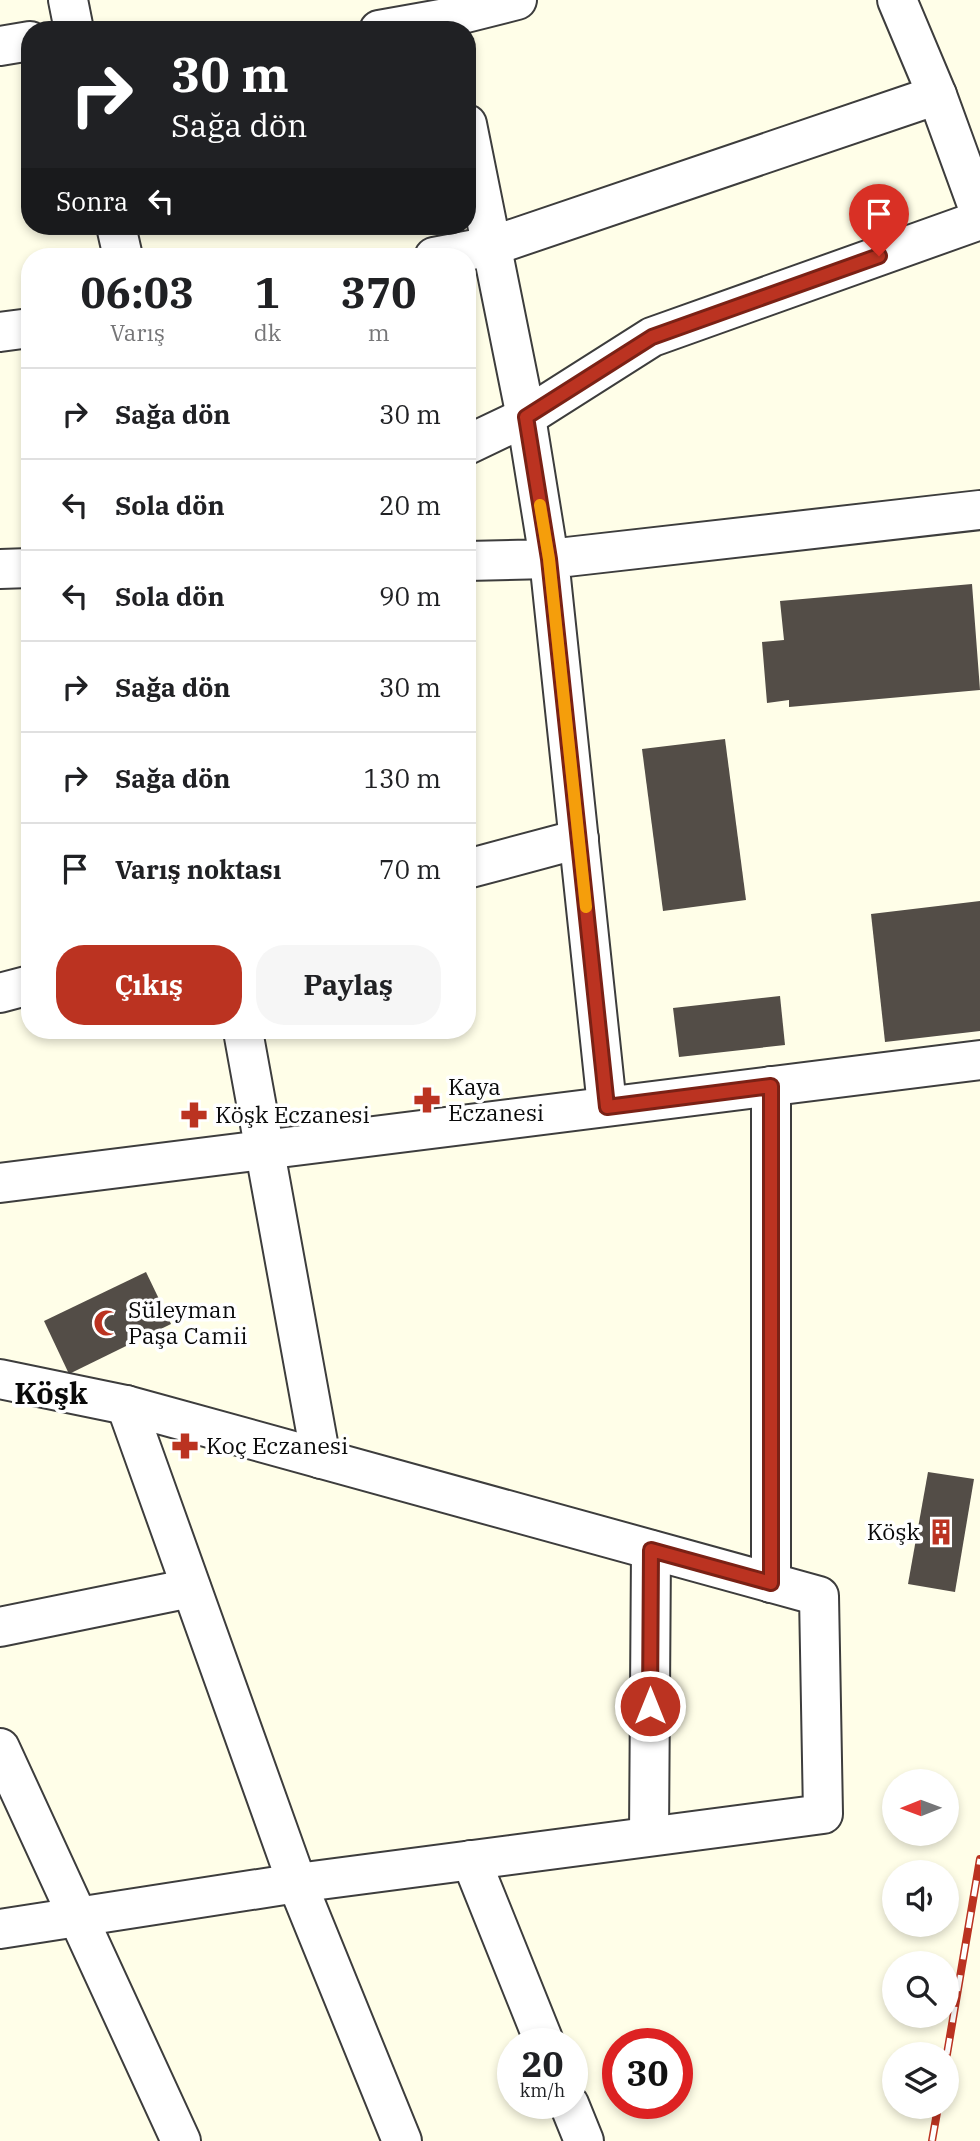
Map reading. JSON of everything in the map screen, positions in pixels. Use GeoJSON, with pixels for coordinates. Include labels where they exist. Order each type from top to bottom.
{"type":"FeatureCollection","features":[{"type":"Feature","properties":{"kind":"street"},"geometry":{"type":"LineString","coordinates":[[68,0],[72,21]]}},
{"type":"Feature","properties":{"kind":"street"},"geometry":{"type":"LineString","coordinates":[[421,21],[517,0]]}},
{"type":"Feature","properties":{"kind":"street"},"geometry":{"type":"LineString","coordinates":[[897,0],[937,95],[980,213]]}},
{"type":"Feature","properties":{"kind":"street"},"geometry":{"type":"LineString","coordinates":[[0,46],[21,42]]}},
{"type":"Feature","properties":{"kind":"street"},"geometry":{"type":"LineString","coordinates":[[476,249],[492,246],[937,95]]}},
{"type":"Feature","properties":{"kind":"street"},"geometry":{"type":"LineString","coordinates":[[476,168],[526,417],[549,559],[607,1107]]}},
{"type":"Feature","properties":{"kind":"street"},"geometry":{"type":"LineString","coordinates":[[476,440],[526,417],[652,337],[980,220]]}},
{"type":"Feature","properties":{"kind":"street"},"geometry":{"type":"LineString","coordinates":[[0,332],[21,329]]}},
{"type":"Feature","properties":{"kind":"street"},"geometry":{"type":"LineString","coordinates":[[476,561],[549,559],[980,510]]}},
{"type":"Feature","properties":{"kind":"street"},"geometry":{"type":"LineString","coordinates":[[0,569],[21,568]]}},
{"type":"Feature","properties":{"kind":"street"},"geometry":{"type":"LineString","coordinates":[[476,867],[579,839]]}},
{"type":"Feature","properties":{"kind":"street"},"geometry":{"type":"LineString","coordinates":[[0,993],[21,987]]}},
{"type":"Feature","properties":{"kind":"street"},"geometry":{"type":"LineString","coordinates":[[244,1039],[321,1459]]}},
{"type":"Feature","properties":{"kind":"street"},"geometry":{"type":"LineString","coordinates":[[1,1174],[264,1150],[980,1059]]}},
{"type":"Feature","properties":{"kind":"street"},"geometry":{"type":"LineString","coordinates":[[771,1086],[771,1583]]}},
{"type":"Feature","properties":{"kind":"street"},"geometry":{"type":"LineString","coordinates":[[0,1378],[126,1405],[819,1596],[823,1814],[297,1883],[0,1929]]}},
{"type":"Feature","properties":{"kind":"street"},"geometry":{"type":"LineString","coordinates":[[126,1405],[297,1883],[402,2141]]}},
{"type":"Feature","properties":{"kind":"street"},"geometry":{"type":"LineString","coordinates":[[649,1836],[651,1550]]}},
{"type":"Feature","properties":{"kind":"street"},"geometry":{"type":"LineString","coordinates":[[0,1627],[191,1588]]}},
{"type":"Feature","properties":{"kind":"street"},"geometry":{"type":"LineString","coordinates":[[0,1748],[181,2141]]}},
{"type":"Feature","properties":{"kind":"street"},"geometry":{"type":"LineString","coordinates":[[471,1860],[539,2028]]}},
{"type":"Feature","properties":{"kind":"street"},"geometry":{"type":"LineString","coordinates":[[575,2119],[584,2141]]}},
{"type":"Feature","properties":{"kind":"building"},"geometry":{"type":"Polygon","coordinates":[[[972,584],[980,690],[789,707],[789,700],[767,703],[762,642],[784,640],[780,601],[972,584]]]}},
{"type":"Feature","properties":{"kind":"building"},"geometry":{"type":"Polygon","coordinates":[[[725,739],[746,900],[663,911],[642,749],[725,739]]]}},
{"type":"Feature","properties":{"kind":"building"},"geometry":{"type":"Polygon","coordinates":[[[980,901],[980,1031],[885,1042],[871,914],[980,901]]]}},
{"type":"Feature","properties":{"kind":"building"},"geometry":{"type":"Polygon","coordinates":[[[780,996],[785,1045],[679,1057],[673,1008],[780,996]]]}},
{"type":"Feature","properties":{"kind":"building","name":"Süleyman Paşa Camii"},"geometry":{"type":"Polygon","coordinates":[[[146,1272],[171,1324],[69,1374],[44,1321],[146,1272]]]}},
{"type":"Feature","properties":{"kind":"building","name":"Köşk"},"geometry":{"type":"Polygon","coordinates":[[[928,1472],[974,1479],[955,1592],[908,1584],[928,1472]]]}},
{"type":"Feature","properties":{"kind":"railway"},"geometry":{"type":"LineString","coordinates":[[949,2042],[980,1859]]}},
{"type":"Feature","properties":{"kind":"railway"},"geometry":{"type":"LineString","coordinates":[[932,2141],[936,2119]]}},
{"type":"Feature","properties":{"kind":"slow traffic"},"geometry":{"type":"LineString","coordinates":[[540,505],[549,559],[586,907]]}},
{"type":"Feature","properties":{"kind":"place","name":"Kaya Eczanesi"},"geometry":{"type":"Point","coordinates":[427,1100]}},
{"type":"Feature","properties":{"kind":"place","name":"Köşk Eczanesi"},"geometry":{"type":"Point","coordinates":[194,1115]}},
{"type":"Feature","properties":{"kind":"place","name":"Süleyman Paşa Camii"},"geometry":{"type":"Point","coordinates":[107,1323]}},
{"type":"Feature","properties":{"kind":"place","name":"Koç Eczanesi"},"geometry":{"type":"Point","coordinates":[185,1446]}},
{"type":"Feature","properties":{"kind":"place","name":"Köşk"},"geometry":{"type":"Point","coordinates":[941,1532]}},
{"type":"Feature","properties":{"kind":"district","name":"Köşk"},"geometry":{"type":"Point","coordinates":[51,1394]}},
{"type":"Feature","properties":{"kind":"route"},"geometry":{"type":"LineString","coordinates":[[650,1706],[651,1550],[771,1583],[771,1086],[607,1107],[549,559],[526,417],[652,337],[879,256]]}}]}
